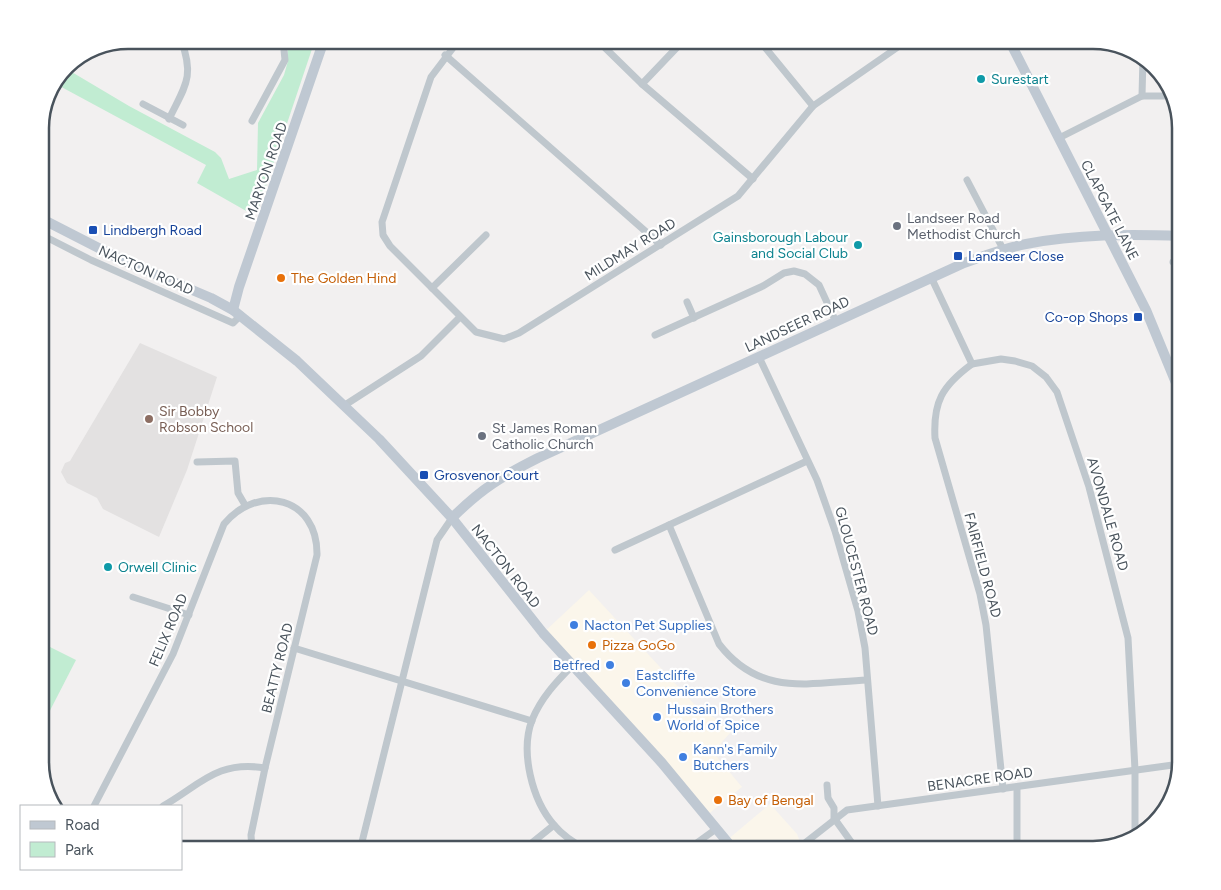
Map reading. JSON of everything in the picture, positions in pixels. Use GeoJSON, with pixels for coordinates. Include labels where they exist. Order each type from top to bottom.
{"type":"FeatureCollection","features":[{"type":"Feature","properties":{"kind":"street"},"geometry":{"type":"LineString","coordinates":[[169,119],[188,80],[188,59],[184,49]]}},
{"type":"Feature","properties":{"kind":"street"},"geometry":{"type":"LineString","coordinates":[[252,121],[285,60],[284,49]]}},
{"type":"Feature","properties":{"kind":"street","name":"MARYON ROAD"},"geometry":{"type":"LineString","coordinates":[[237,313],[239,287],[321,49]]}},
{"type":"Feature","properties":{"kind":"street","name":"MILDMAY ROAD"},"geometry":{"type":"LineString","coordinates":[[451,49],[431,77],[382,222],[383,235],[390,246],[476,332],[504,339],[519,333],[738,196],[813,106],[890,49]]}},
{"type":"Feature","properties":{"kind":"street"},"geometry":{"type":"LineString","coordinates":[[606,49],[642,84],[753,179]]}},
{"type":"Feature","properties":{"kind":"street"},"geometry":{"type":"LineString","coordinates":[[642,84],[675,49]]}},
{"type":"Feature","properties":{"kind":"street"},"geometry":{"type":"LineString","coordinates":[[766,49],[813,106]]}},
{"type":"Feature","properties":{"kind":"street","name":"CLAPGATE LANE"},"geometry":{"type":"LineString","coordinates":[[1013,49],[1146,310],[1172,373]]}},
{"type":"Feature","properties":{"kind":"street"},"geometry":{"type":"LineString","coordinates":[[445,55],[661,245]]}},
{"type":"Feature","properties":{"kind":"street"},"geometry":{"type":"LineString","coordinates":[[1142,96],[1143,67]]}},
{"type":"Feature","properties":{"kind":"street"},"geometry":{"type":"LineString","coordinates":[[1059,138],[1142,96],[1165,96]]}},
{"type":"Feature","properties":{"kind":"street"},"geometry":{"type":"LineString","coordinates":[[144,104],[183,125]]}},
{"type":"Feature","properties":{"kind":"street"},"geometry":{"type":"LineString","coordinates":[[967,180],[1003,249]]}},
{"type":"Feature","properties":{"kind":"street","name":"NACTON ROAD"},"geometry":{"type":"LineString","coordinates":[[49,224],[124,261],[211,298],[237,313],[298,361],[379,439],[452,518],[510,594],[662,764],[726,841]]}},
{"type":"Feature","properties":{"kind":"street"},"geometry":{"type":"LineString","coordinates":[[432,288],[486,235]]}},
{"type":"Feature","properties":{"kind":"street","name":"LANDSEER ROAD"},"geometry":{"type":"LineString","coordinates":[[452,518],[479,491],[501,476],[931,277],[1003,249],[1048,240],[1107,235],[1172,236]]}},
{"type":"Feature","properties":{"kind":"street","name":"NACTON ROAD"},"geometry":{"type":"LineString","coordinates":[[49,238],[92,260],[233,323],[237,313]]}},
{"type":"Feature","properties":{"kind":"street"},"geometry":{"type":"LineString","coordinates":[[656,335],[763,286],[784,273],[794,272],[805,274],[818,285],[836,322]]}},
{"type":"Feature","properties":{"kind":"street"},"geometry":{"type":"LineString","coordinates":[[931,277],[972,364]]}},
{"type":"Feature","properties":{"kind":"street"},"geometry":{"type":"LineString","coordinates":[[687,302],[694,318]]}},
{"type":"Feature","properties":{"kind":"street"},"geometry":{"type":"LineString","coordinates":[[345,406],[421,356],[460,317]]}},
{"type":"Feature","properties":{"kind":"street","name":"GLOUCESTER ROAD"},"geometry":{"type":"LineString","coordinates":[[759,357],[826,503],[858,611],[867,680],[878,806]]}},
{"type":"Feature","properties":{"kind":"street","name":"AVONDALE ROAD"},"geometry":{"type":"LineString","coordinates":[[972,364],[1001,359],[1014,360],[1032,366],[1046,377],[1057,392],[1089,487],[1128,638],[1135,770],[1135,829]]}},
{"type":"Feature","properties":{"kind":"street","name":"FAIRFIELD ROAD"},"geometry":{"type":"LineString","coordinates":[[972,364],[955,376],[937,402],[934,420],[935,438],[980,594],[986,625],[1003,789]]}},
{"type":"Feature","properties":{"kind":"street"},"geometry":{"type":"LineString","coordinates":[[197,462],[235,460],[238,493],[245,505]]}},
{"type":"Feature","properties":{"kind":"street"},"geometry":{"type":"LineString","coordinates":[[615,550],[807,461]]}},
{"type":"Feature","properties":{"kind":"street","name":"BEATTY ROAD"},"geometry":{"type":"LineString","coordinates":[[245,505],[262,501],[287,503],[295,508],[310,524],[317,544],[316,555],[265,768],[251,841]]}},
{"type":"Feature","properties":{"kind":"street","name":"FELIX ROAD"},"geometry":{"type":"LineString","coordinates":[[96,805],[169,663],[224,524],[233,513],[245,505]]}},
{"type":"Feature","properties":{"kind":"street"},"geometry":{"type":"LineString","coordinates":[[362,841],[437,540],[452,518]]}},
{"type":"Feature","properties":{"kind":"street"},"geometry":{"type":"LineString","coordinates":[[669,524],[720,644],[730,658],[746,671],[765,680],[785,684],[867,680]]}},
{"type":"Feature","properties":{"kind":"street"},"geometry":{"type":"LineString","coordinates":[[133,597],[189,615]]}},
{"type":"Feature","properties":{"kind":"street"},"geometry":{"type":"LineString","coordinates":[[294,648],[532,721]]}},
{"type":"Feature","properties":{"kind":"street"},"geometry":{"type":"LineString","coordinates":[[572,841],[564,836],[544,812],[530,772],[528,745],[532,721],[546,693],[573,666]]}},
{"type":"Feature","properties":{"kind":"street"},"geometry":{"type":"LineString","coordinates":[[164,805],[209,775],[230,768],[249,765],[265,768]]}},
{"type":"Feature","properties":{"kind":"street","name":"BENACRE ROAD"},"geometry":{"type":"LineString","coordinates":[[807,841],[834,818],[847,810],[1172,765]]}},
{"type":"Feature","properties":{"kind":"street"},"geometry":{"type":"LineString","coordinates":[[828,785],[828,798],[834,808],[834,818],[851,841]]}},
{"type":"Feature","properties":{"kind":"street"},"geometry":{"type":"LineString","coordinates":[[1017,841],[1018,787]]}},
{"type":"Feature","properties":{"kind":"street"},"geometry":{"type":"LineString","coordinates":[[534,841],[554,825]]}},
{"type":"Feature","properties":{"kind":"street"},"geometry":{"type":"LineString","coordinates":[[699,841],[716,829]]}},
{"type":"Feature","properties":{"kind":"shaded area","name":"Sir Bobby Robson School"},"geometry":{"type":"Polygon","coordinates":[[[140,343],[217,377],[187,470],[159,537],[103,509],[97,498],[67,483],[61,472],[65,463],[70,461],[140,343]]]}},
{"type":"Feature","properties":{"kind":"shaded area"},"geometry":{"type":"Polygon","coordinates":[[[589,590],[695,705],[699,705],[731,732],[713,752],[742,787],[706,816],[543,633],[589,590]]]}},
{"type":"Feature","properties":{"kind":"shaded area"},"geometry":{"type":"Polygon","coordinates":[[[770,804],[797,834],[800,841],[726,841],[770,804]]]}},
{"type":"Feature","properties":{"kind":"green space"},"geometry":{"type":"Polygon","coordinates":[[[287,49],[312,49],[259,207],[251,204],[248,212],[197,183],[206,165],[61,87],[72,72],[129,106],[215,152],[221,158],[229,179],[257,170],[258,123],[284,75],[288,61],[287,49]]]}},
{"type":"Feature","properties":{"kind":"green space"},"geometry":{"type":"Polygon","coordinates":[[[49,646],[76,660],[49,712],[49,646]]]}},
{"type":"Feature","properties":{"kind":"place","name":"Surestart"},"geometry":{"type":"Point","coordinates":[981,79]}},
{"type":"Feature","properties":{"kind":"place","name":"Landseer Road Methodist Church"},"geometry":{"type":"Point","coordinates":[897,226]}},
{"type":"Feature","properties":{"kind":"place","name":"Lindbergh Road"},"geometry":{"type":"Point","coordinates":[93,230]}},
{"type":"Feature","properties":{"kind":"place","name":"Gainsborough Labour and Social Club"},"geometry":{"type":"Point","coordinates":[858,245]}},
{"type":"Feature","properties":{"kind":"place","name":"Landseer Close"},"geometry":{"type":"Point","coordinates":[958,256]}},
{"type":"Feature","properties":{"kind":"place","name":"The Golden Hind"},"geometry":{"type":"Point","coordinates":[281,278]}},
{"type":"Feature","properties":{"kind":"place","name":"Co-op Shops"},"geometry":{"type":"Point","coordinates":[1138,317]}},
{"type":"Feature","properties":{"kind":"place","name":"Sir Bobby Robson School"},"geometry":{"type":"Point","coordinates":[149,419]}},
{"type":"Feature","properties":{"kind":"place","name":"St James Roman Catholic Church"},"geometry":{"type":"Point","coordinates":[482,436]}},
{"type":"Feature","properties":{"kind":"place","name":"Grosvenor Court"},"geometry":{"type":"Point","coordinates":[424,475]}},
{"type":"Feature","properties":{"kind":"place","name":"Orwell Clinic"},"geometry":{"type":"Point","coordinates":[108,567]}},
{"type":"Feature","properties":{"kind":"place","name":"Nacton Pet Supplies"},"geometry":{"type":"Point","coordinates":[574,625]}},
{"type":"Feature","properties":{"kind":"place","name":"Pizza GoGo"},"geometry":{"type":"Point","coordinates":[592,645]}},
{"type":"Feature","properties":{"kind":"place","name":"Betfred"},"geometry":{"type":"Point","coordinates":[610,665]}},
{"type":"Feature","properties":{"kind":"place","name":"Eastcliffe Convenience Store"},"geometry":{"type":"Point","coordinates":[626,683]}},
{"type":"Feature","properties":{"kind":"place","name":"Hussain Brothers World of Spice"},"geometry":{"type":"Point","coordinates":[657,717]}},
{"type":"Feature","properties":{"kind":"place","name":"Kann's Family Butchers"},"geometry":{"type":"Point","coordinates":[683,757]}},
{"type":"Feature","properties":{"kind":"place","name":"Bay of Bengal"},"geometry":{"type":"Point","coordinates":[718,800]}}]}
